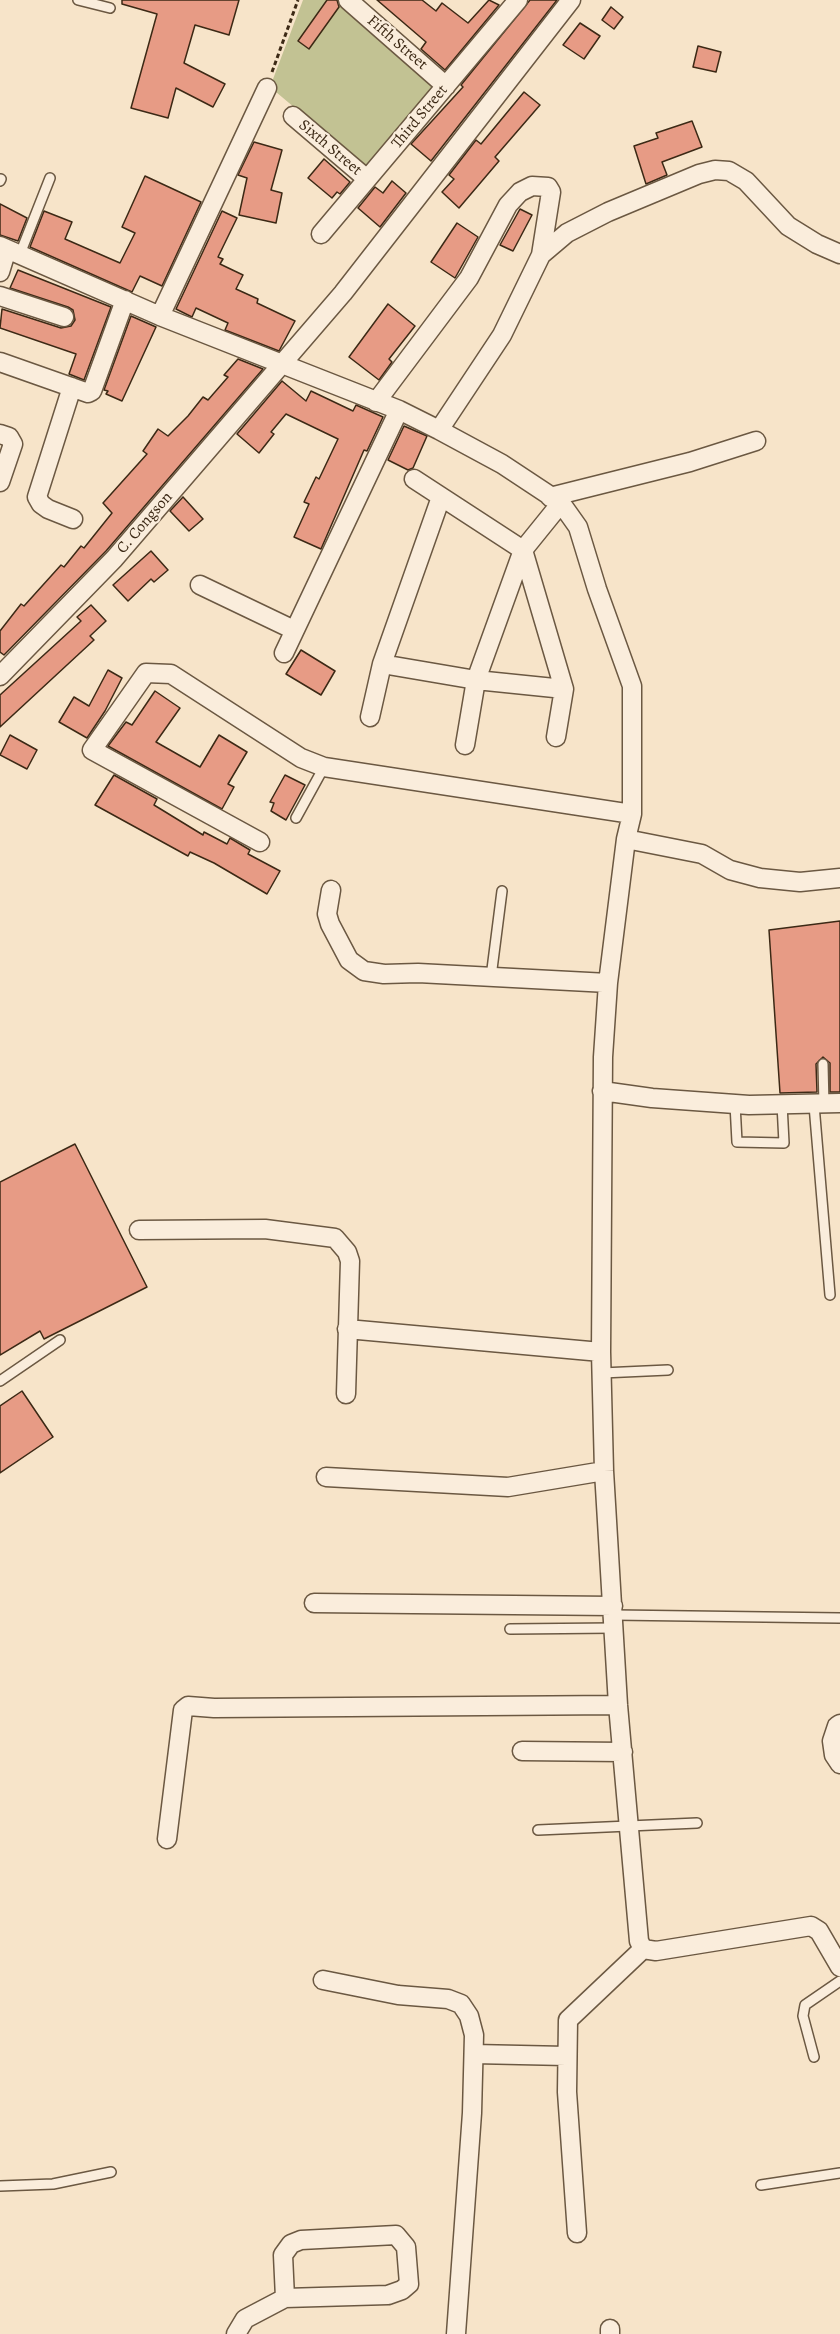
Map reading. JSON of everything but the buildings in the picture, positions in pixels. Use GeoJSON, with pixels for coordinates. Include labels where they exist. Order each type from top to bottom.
{"type":"FeatureCollection","features":[{"type":"Feature","properties":{"kind":"street","name":"Fifth Street"},"geometry":{"type":"LineString","coordinates":[[348,0],[446,86]]}},
{"type":"Feature","properties":{"kind":"street","name":"Third Street"},"geometry":{"type":"LineString","coordinates":[[321,234],[518,0]]}},
{"type":"Feature","properties":{"kind":"street","name":"C. Congson"},"geometry":{"type":"LineString","coordinates":[[0,676],[114,560],[343,293],[571,0]]}},
{"type":"Feature","properties":{"kind":"street"},"geometry":{"type":"LineString","coordinates":[[160,316],[267,88]]}},
{"type":"Feature","properties":{"kind":"street","name":"Sixth Street"},"geometry":{"type":"LineString","coordinates":[[293,116],[367,179]]}},
{"type":"Feature","properties":{"kind":"street"},"geometry":{"type":"LineString","coordinates":[[541,255],[567,233],[608,212],[699,174],[714,171],[729,171],[746,181],[773,214],[788,226],[817,244],[840,254]]}},
{"type":"Feature","properties":{"kind":"street"},"geometry":{"type":"LineString","coordinates":[[376,402],[469,278],[508,205],[520,192],[532,186],[546,187],[551,192],[541,255],[502,335],[439,430]]}},
{"type":"Feature","properties":{"kind":"street"},"geometry":{"type":"LineString","coordinates":[[0,272],[9,249],[160,316],[399,410],[502,464],[555,500],[578,527],[597,589],[632,686],[632,814],[626,839],[608,983],[602,1091],[602,1373],[604,1471],[618,1705],[639,1941],[643,1949]]}},
{"type":"Feature","properties":{"kind":"street"},"geometry":{"type":"LineString","coordinates":[[0,296],[64,316]]}},
{"type":"Feature","properties":{"kind":"street"},"geometry":{"type":"LineString","coordinates":[[0,362],[88,393],[94,388],[125,300]]}},
{"type":"Feature","properties":{"kind":"street"},"geometry":{"type":"LineString","coordinates":[[72,387],[37,497],[48,509],[73,519]]}},
{"type":"Feature","properties":{"kind":"street"},"geometry":{"type":"LineString","coordinates":[[284,653],[399,410]]}},
{"type":"Feature","properties":{"kind":"street"},"geometry":{"type":"LineString","coordinates":[[0,434],[9,437],[13,444],[0,482]]}},
{"type":"Feature","properties":{"kind":"street"},"geometry":{"type":"LineString","coordinates":[[465,745],[476,680],[523,550],[555,500],[756,441]]}},
{"type":"Feature","properties":{"kind":"street"},"geometry":{"type":"LineString","coordinates":[[414,480],[523,550],[564,689],[556,737]]}},
{"type":"Feature","properties":{"kind":"street"},"geometry":{"type":"LineString","coordinates":[[370,717],[382,664],[441,497]]}},
{"type":"Feature","properties":{"kind":"street"},"geometry":{"type":"LineString","coordinates":[[200,585],[294,630]]}},
{"type":"Feature","properties":{"kind":"street"},"geometry":{"type":"LineString","coordinates":[[382,664],[476,680],[564,689]]}},
{"type":"Feature","properties":{"kind":"street"},"geometry":{"type":"LineString","coordinates":[[260,842],[92,750],[146,673],[171,674],[300,758],[324,767],[632,814]]}},
{"type":"Feature","properties":{"kind":"street"},"geometry":{"type":"LineString","coordinates":[[626,839],[702,855],[730,870],[760,878],[800,882],[840,878]]}},
{"type":"Feature","properties":{"kind":"street"},"geometry":{"type":"LineString","coordinates":[[331,891],[327,914],[330,924],[349,960],[364,971],[384,974],[418,973],[608,983]]}},
{"type":"Feature","properties":{"kind":"street"},"geometry":{"type":"LineString","coordinates":[[602,1091],[652,1098],[735,1104],[826,1104]]}},
{"type":"Feature","properties":{"kind":"street"},"geometry":{"type":"LineString","coordinates":[[140,1230],[265,1229],[335,1238],[343,1245],[350,1261],[346,1394]]}},
{"type":"Feature","properties":{"kind":"street"},"geometry":{"type":"LineString","coordinates":[[347,1329],[602,1352]]}},
{"type":"Feature","properties":{"kind":"street"},"geometry":{"type":"LineString","coordinates":[[326,1477],[508,1487],[604,1471]]}},
{"type":"Feature","properties":{"kind":"street"},"geometry":{"type":"LineString","coordinates":[[314,1603],[614,1616]]}},
{"type":"Feature","properties":{"kind":"street"},"geometry":{"type":"LineString","coordinates":[[167,1839],[183,1710],[188,1706],[226,1708],[618,1705]]}},
{"type":"Feature","properties":{"kind":"street"},"geometry":{"type":"LineString","coordinates":[[838,1725],[832,1741],[834,1755],[840,1764]]}},
{"type":"Feature","properties":{"kind":"street"},"geometry":{"type":"LineString","coordinates":[[522,1751],[623,1752]]}},
{"type":"Feature","properties":{"kind":"street"},"geometry":{"type":"LineString","coordinates":[[643,1949],[656,1951],[811,1926],[819,1931],[840,1967]]}},
{"type":"Feature","properties":{"kind":"street"},"geometry":{"type":"LineString","coordinates":[[577,2234],[566,2056],[568,2020],[643,1949]]}},
{"type":"Feature","properties":{"kind":"street"},"geometry":{"type":"LineString","coordinates":[[323,1980],[398,1995],[448,1999],[461,2004],[469,2016],[474,2035],[474,2054],[456,2334]]}},
{"type":"Feature","properties":{"kind":"street"},"geometry":{"type":"LineString","coordinates":[[474,2054],[566,2056]]}},
{"type":"Feature","properties":{"kind":"street"},"geometry":{"type":"LineString","coordinates":[[236,2334],[245,2319],[285,2298],[388,2295],[402,2290],[410,2284],[406,2247],[396,2235],[301,2240],[291,2244],[283,2255],[285,2298]]}},
{"type":"Feature","properties":{"kind":"lane"},"geometry":{"type":"LineString","coordinates":[[78,0],[110,8]]}},
{"type":"Feature","properties":{"kind":"lane"},"geometry":{"type":"LineString","coordinates":[[9,249],[50,178]]}},
{"type":"Feature","properties":{"kind":"lane"},"geometry":{"type":"LineString","coordinates":[[296,818],[324,767]]}},
{"type":"Feature","properties":{"kind":"lane"},"geometry":{"type":"LineString","coordinates":[[490,977],[502,891]]}},
{"type":"Feature","properties":{"kind":"lane"},"geometry":{"type":"LineString","coordinates":[[823,1064],[830,1295]]}},
{"type":"Feature","properties":{"kind":"lane"},"geometry":{"type":"LineString","coordinates":[[735,1104],[737,1142],[784,1143],[782,1104]]}},
{"type":"Feature","properties":{"kind":"lane"},"geometry":{"type":"LineString","coordinates":[[0,1381],[60,1340]]}},
{"type":"Feature","properties":{"kind":"lane"},"geometry":{"type":"LineString","coordinates":[[602,1373],[668,1370]]}},
{"type":"Feature","properties":{"kind":"lane"},"geometry":{"type":"LineString","coordinates":[[510,1629],[614,1616],[840,1618]]}},
{"type":"Feature","properties":{"kind":"lane"},"geometry":{"type":"LineString","coordinates":[[537,1830],[630,1824],[698,1823]]}},
{"type":"Feature","properties":{"kind":"lane"},"geometry":{"type":"LineString","coordinates":[[814,2057],[803,2016],[805,2005],[840,1981]]}},
{"type":"Feature","properties":{"kind":"lane"},"geometry":{"type":"LineString","coordinates":[[0,2186],[53,2184],[111,2172]]}},
{"type":"Feature","properties":{"kind":"lane"},"geometry":{"type":"LineString","coordinates":[[762,2186],[840,2173]]}},
{"type":"Feature","properties":{"kind":"path"},"geometry":{"type":"LineString","coordinates":[[267,88],[298,0]]}},
{"type":"Feature","properties":{"kind":"green space"},"geometry":{"type":"Polygon","coordinates":[[[303,0],[343,0],[441,85],[369,170],[270,87],[303,0]]]}}]}
